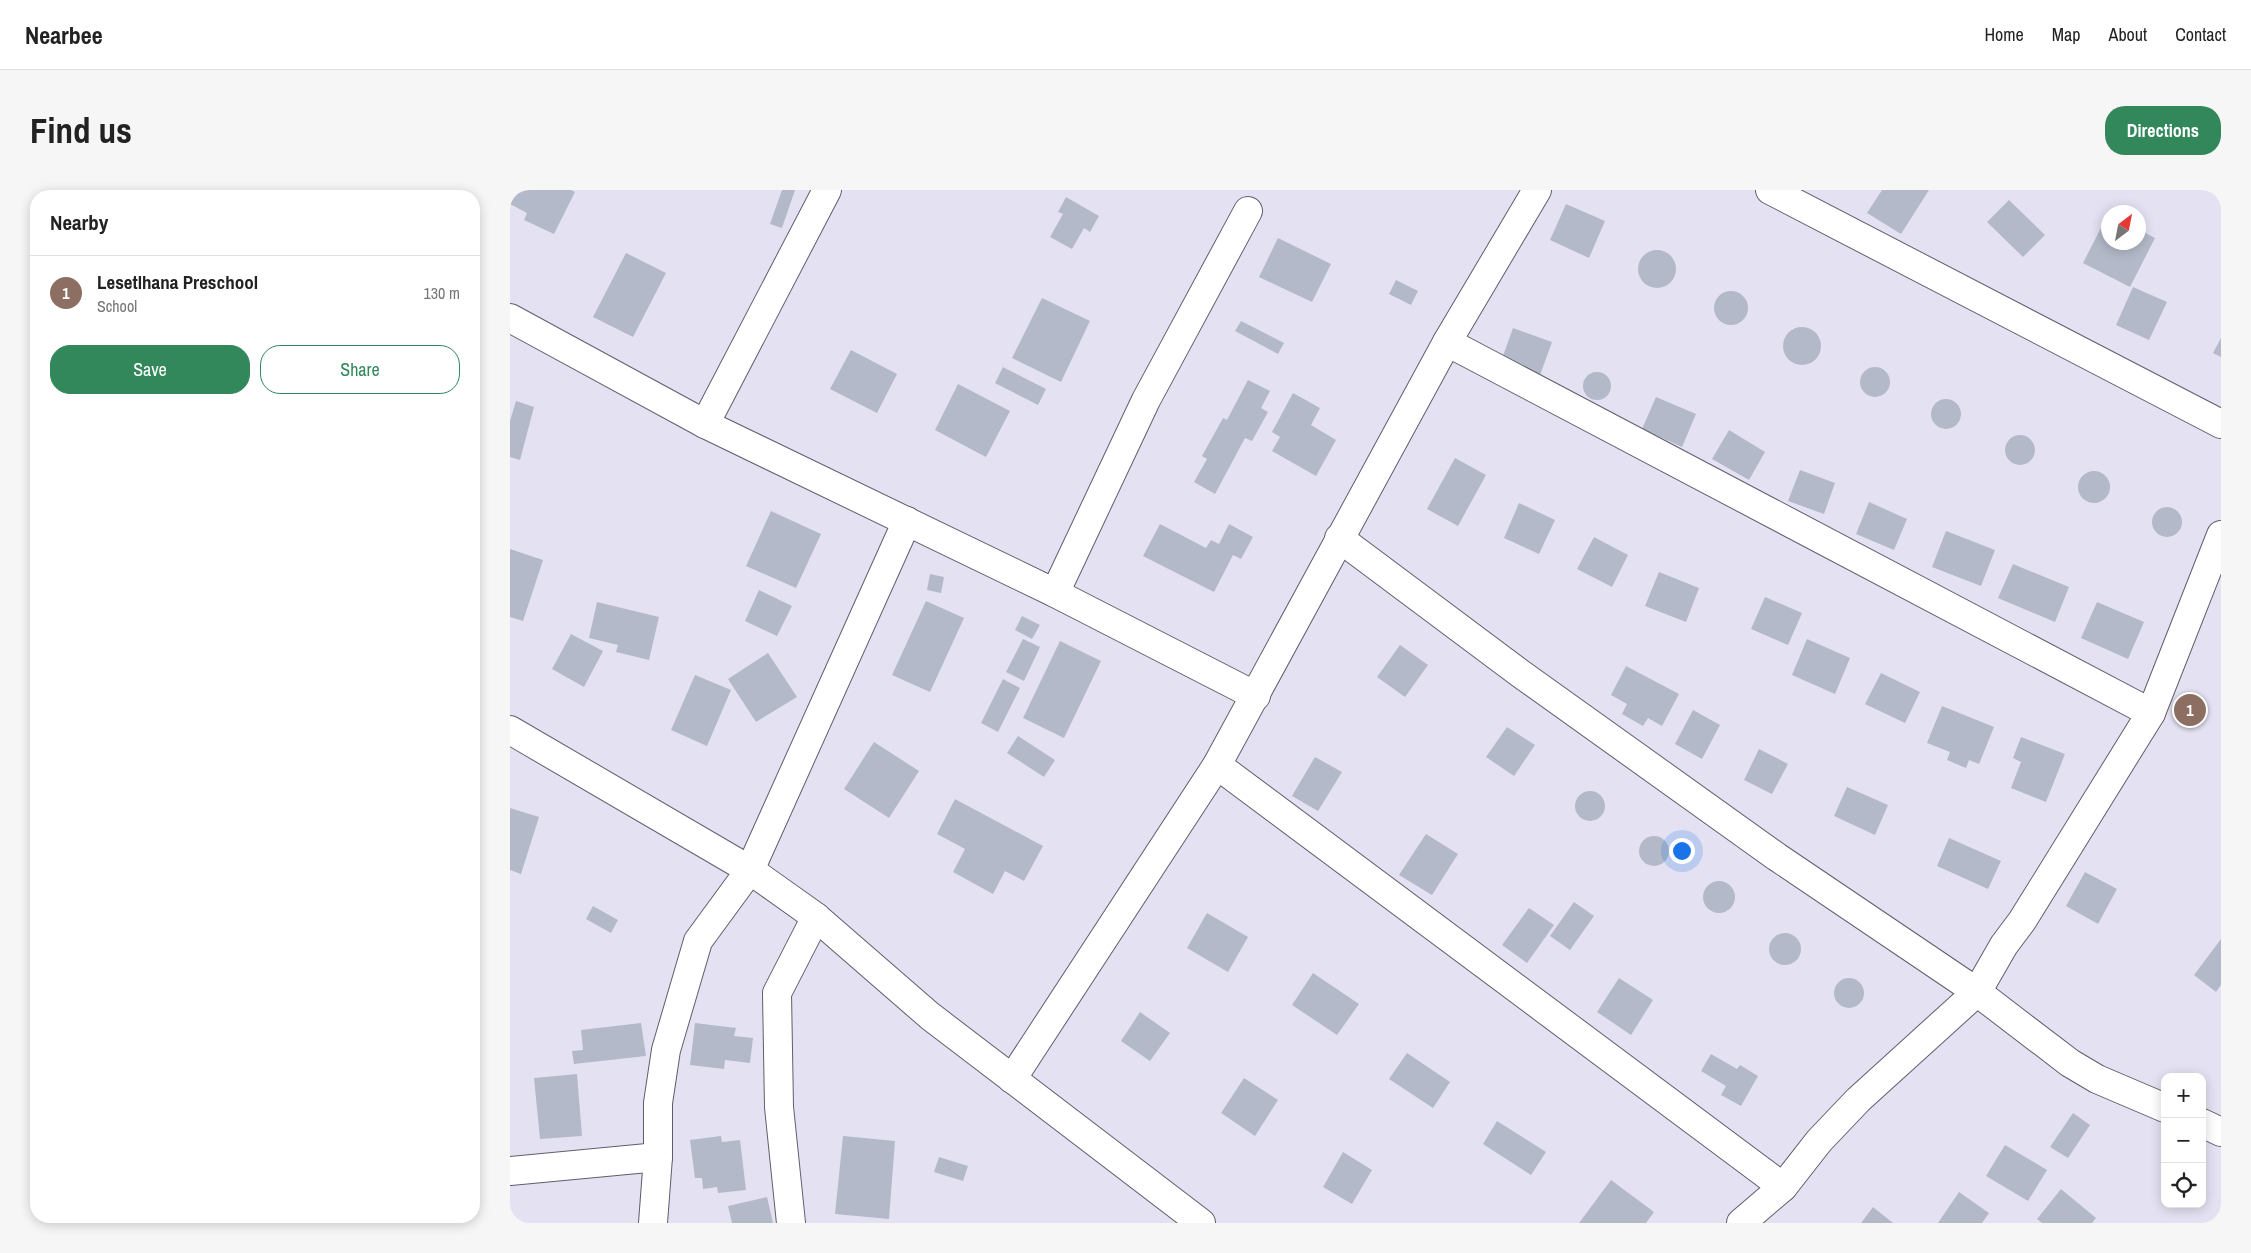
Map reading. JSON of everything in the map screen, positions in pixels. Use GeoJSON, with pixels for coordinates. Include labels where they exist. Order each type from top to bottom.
{"type":"FeatureCollection","features":[{"type":"Feature","properties":{"kind":"street"},"geometry":{"type":"LineString","coordinates":[[706,424],[827,190]]}},
{"type":"Feature","properties":{"kind":"street"},"geometry":{"type":"LineString","coordinates":[[1012,1079],[1217,766],[1447,342],[1536,190]]}},
{"type":"Feature","properties":{"kind":"street"},"geometry":{"type":"LineString","coordinates":[[1770,190],[2221,424]]}},
{"type":"Feature","properties":{"kind":"street"},"geometry":{"type":"LineString","coordinates":[[1055,593],[1146,400],[1248,211]]}},
{"type":"Feature","properties":{"kind":"street"},"geometry":{"type":"LineString","coordinates":[[510,318],[706,424],[1055,593],[1256,696]]}},
{"type":"Feature","properties":{"kind":"street"},"geometry":{"type":"LineString","coordinates":[[1447,342],[2152,713]]}},
{"type":"Feature","properties":{"kind":"street"},"geometry":{"type":"LineString","coordinates":[[653,1223],[658,1157],[658,1103],[666,1050],[698,941],[750,870],[907,521]]}},
{"type":"Feature","properties":{"kind":"street"},"geometry":{"type":"LineString","coordinates":[[1741,1223],[1783,1187],[1819,1141],[1858,1100],[1977,992],[2004,946],[2022,921],[2152,713],[2221,535]]}},
{"type":"Feature","properties":{"kind":"street"},"geometry":{"type":"LineString","coordinates":[[1339,538],[1521,674],[1777,857],[1977,992],[2070,1062],[2122,1091],[2161,1106]]}},
{"type":"Feature","properties":{"kind":"street"},"geometry":{"type":"LineString","coordinates":[[510,730],[750,870],[816,916],[930,1016],[1201,1223]]}},
{"type":"Feature","properties":{"kind":"street"},"geometry":{"type":"LineString","coordinates":[[1217,766],[1783,1187]]}},
{"type":"Feature","properties":{"kind":"street"},"geometry":{"type":"LineString","coordinates":[[791,1223],[779,1108],[778,993],[816,916]]}},
{"type":"Feature","properties":{"kind":"street"},"geometry":{"type":"LineString","coordinates":[[2206,1125],[2221,1132]]}},
{"type":"Feature","properties":{"kind":"street"},"geometry":{"type":"LineString","coordinates":[[510,1171],[658,1157]]}},
{"type":"Feature","properties":{"kind":"building"},"geometry":{"type":"Polygon","coordinates":[[[510,190],[571,190],[575,192],[554,234],[524,220],[527,213],[510,204],[510,190]]]}},
{"type":"Feature","properties":{"kind":"building"},"geometry":{"type":"Polygon","coordinates":[[[782,190],[795,190],[782,228],[770,224],[782,190]]]}},
{"type":"Feature","properties":{"kind":"building"},"geometry":{"type":"Polygon","coordinates":[[[1882,190],[1929,190],[1901,234],[1867,213],[1882,190]]]}},
{"type":"Feature","properties":{"kind":"building"},"geometry":{"type":"Polygon","coordinates":[[[1066,197],[1099,216],[1090,232],[1084,228],[1072,249],[1050,237],[1063,214],[1058,212],[1066,197]]]}},
{"type":"Feature","properties":{"kind":"building"},"geometry":{"type":"Polygon","coordinates":[[[2009,200],[2045,235],[2023,257],[1987,222],[2009,200]]]}},
{"type":"Feature","properties":{"kind":"building"},"geometry":{"type":"Polygon","coordinates":[[[1566,204],[1605,221],[1589,258],[1550,240],[1566,204]]]}},
{"type":"Feature","properties":{"kind":"building"},"geometry":{"type":"Polygon","coordinates":[[[2101,228],[2101,250],[2146,250],[2146,233],[2155,238],[2130,287],[2083,263],[2101,228]]]}},
{"type":"Feature","properties":{"kind":"building"},"geometry":{"type":"Polygon","coordinates":[[[1278,238],[1331,264],[1312,302],[1259,277],[1278,238]]]}},
{"type":"Feature","properties":{"kind":"building"},"geometry":{"type":"Polygon","coordinates":[[[1657,250],[1670,256],[1676,269],[1670,282],[1657,288],[1644,282],[1638,269],[1644,256],[1657,250]]]}},
{"type":"Feature","properties":{"kind":"building"},"geometry":{"type":"Polygon","coordinates":[[[626,253],[666,273],[633,337],[593,317],[626,253]]]}},
{"type":"Feature","properties":{"kind":"building"},"geometry":{"type":"Polygon","coordinates":[[[1396,280],[1418,291],[1411,305],[1389,294],[1396,280]]]}},
{"type":"Feature","properties":{"kind":"building"},"geometry":{"type":"Polygon","coordinates":[[[2133,287],[2167,302],[2149,340],[2116,325],[2133,287]]]}},
{"type":"Feature","properties":{"kind":"building"},"geometry":{"type":"Polygon","coordinates":[[[1731,291],[1738,292],[1743,296],[1747,301],[1747,315],[1743,320],[1738,324],[1731,325],[1724,324],[1719,320],[1715,315],[1714,308],[1715,301],[1719,296],[1724,292],[1731,291]]]}},
{"type":"Feature","properties":{"kind":"building"},"geometry":{"type":"Polygon","coordinates":[[[1042,298],[1090,321],[1061,382],[1012,358],[1042,298]]]}},
{"type":"Feature","properties":{"kind":"building"},"geometry":{"type":"Polygon","coordinates":[[[1241,321],[1284,343],[1278,354],[1235,331],[1241,321]]]}},
{"type":"Feature","properties":{"kind":"building"},"geometry":{"type":"Polygon","coordinates":[[[1802,327],[1815,333],[1821,346],[1815,359],[1802,365],[1789,359],[1783,346],[1789,333],[1802,327]]]}},
{"type":"Feature","properties":{"kind":"building"},"geometry":{"type":"Polygon","coordinates":[[[1513,328],[1552,342],[1539,378],[1500,364],[1513,328]]]}},
{"type":"Feature","properties":{"kind":"building"},"geometry":{"type":"Polygon","coordinates":[[[2221,338],[2221,357],[2213,353],[2221,338]]]}},
{"type":"Feature","properties":{"kind":"building"},"geometry":{"type":"Polygon","coordinates":[[[851,350],[897,374],[877,413],[830,389],[851,350]]]}},
{"type":"Feature","properties":{"kind":"building"},"geometry":{"type":"Polygon","coordinates":[[[1003,367],[1046,389],[1038,405],[995,383],[1003,367]]]}},
{"type":"Feature","properties":{"kind":"building"},"geometry":{"type":"Polygon","coordinates":[[[1875,367],[1881,368],[1889,376],[1889,388],[1881,396],[1875,397],[1869,396],[1861,388],[1860,382],[1861,376],[1869,368],[1875,367]]]}},
{"type":"Feature","properties":{"kind":"building"},"geometry":{"type":"Polygon","coordinates":[[[1597,372],[1607,376],[1611,386],[1607,396],[1597,400],[1587,396],[1583,386],[1587,376],[1597,372]]]}},
{"type":"Feature","properties":{"kind":"building"},"geometry":{"type":"Polygon","coordinates":[[[1248,380],[1270,391],[1261,408],[1268,412],[1252,441],[1245,438],[1215,494],[1194,482],[1207,459],[1202,456],[1223,418],[1227,420],[1248,380]]]}},
{"type":"Feature","properties":{"kind":"building"},"geometry":{"type":"Polygon","coordinates":[[[958,384],[1010,411],[986,457],[935,430],[958,384]]]}},
{"type":"Feature","properties":{"kind":"building"},"geometry":{"type":"Polygon","coordinates":[[[1293,393],[1320,408],[1311,425],[1336,440],[1316,476],[1272,451],[1280,437],[1272,432],[1293,393]]]}},
{"type":"Feature","properties":{"kind":"building"},"geometry":{"type":"Polygon","coordinates":[[[1656,397],[1696,414],[1682,447],[1642,429],[1656,397]]]}},
{"type":"Feature","properties":{"kind":"building"},"geometry":{"type":"Polygon","coordinates":[[[1946,399],[1957,403],[1961,414],[1957,425],[1946,429],[1935,425],[1931,414],[1935,403],[1946,399]]]}},
{"type":"Feature","properties":{"kind":"building"},"geometry":{"type":"Polygon","coordinates":[[[516,401],[534,407],[520,460],[510,457],[510,421],[516,401]]]}},
{"type":"Feature","properties":{"kind":"building"},"geometry":{"type":"Polygon","coordinates":[[[1729,430],[1765,452],[1749,480],[1712,459],[1729,430]]]}},
{"type":"Feature","properties":{"kind":"building"},"geometry":{"type":"Polygon","coordinates":[[[2020,435],[2026,436],[2034,444],[2034,456],[2026,464],[2020,465],[2014,464],[2006,456],[2005,450],[2006,444],[2014,436],[2020,435]]]}},
{"type":"Feature","properties":{"kind":"building"},"geometry":{"type":"Polygon","coordinates":[[[1455,458],[1486,475],[1458,526],[1427,509],[1455,458]]]}},
{"type":"Feature","properties":{"kind":"building"},"geometry":{"type":"Polygon","coordinates":[[[1800,470],[1835,483],[1824,514],[1788,501],[1800,470]]]}},
{"type":"Feature","properties":{"kind":"building"},"geometry":{"type":"Polygon","coordinates":[[[2094,471],[2100,472],[2105,476],[2109,481],[2109,493],[2105,498],[2100,502],[2094,503],[2088,502],[2083,498],[2079,493],[2078,487],[2079,481],[2083,476],[2088,472],[2094,471]]]}},
{"type":"Feature","properties":{"kind":"building"},"geometry":{"type":"Polygon","coordinates":[[[1869,502],[1907,519],[1894,550],[1856,534],[1869,502]]]}},
{"type":"Feature","properties":{"kind":"building"},"geometry":{"type":"Polygon","coordinates":[[[1519,503],[1555,520],[1539,554],[1504,538],[1519,503]]]}},
{"type":"Feature","properties":{"kind":"building"},"geometry":{"type":"Polygon","coordinates":[[[2167,507],[2173,508],[2181,516],[2181,528],[2173,536],[2167,537],[2161,536],[2153,528],[2152,522],[2153,516],[2161,508],[2167,507]]]}},
{"type":"Feature","properties":{"kind":"building"},"geometry":{"type":"Polygon","coordinates":[[[771,511],[821,534],[796,588],[746,566],[771,511]]]}},
{"type":"Feature","properties":{"kind":"building"},"geometry":{"type":"Polygon","coordinates":[[[1160,524],[1206,548],[1211,540],[1219,544],[1229,524],[1253,537],[1241,559],[1233,555],[1214,592],[1143,556],[1160,524]]]}},
{"type":"Feature","properties":{"kind":"building"},"geometry":{"type":"Polygon","coordinates":[[[1946,531],[1995,550],[1981,586],[1932,567],[1946,531]]]}},
{"type":"Feature","properties":{"kind":"building"},"geometry":{"type":"Polygon","coordinates":[[[1594,537],[1628,555],[1612,587],[1577,569],[1594,537]]]}},
{"type":"Feature","properties":{"kind":"building"},"geometry":{"type":"Polygon","coordinates":[[[510,549],[543,560],[523,621],[510,617],[510,549]]]}},
{"type":"Feature","properties":{"kind":"building"},"geometry":{"type":"Polygon","coordinates":[[[2013,564],[2069,587],[2055,622],[1998,598],[2013,564]]]}},
{"type":"Feature","properties":{"kind":"building"},"geometry":{"type":"Polygon","coordinates":[[[1659,572],[1699,588],[1686,622],[1645,606],[1659,572]]]}},
{"type":"Feature","properties":{"kind":"building"},"geometry":{"type":"Polygon","coordinates":[[[930,574],[944,577],[941,593],[927,590],[930,574]]]}},
{"type":"Feature","properties":{"kind":"building"},"geometry":{"type":"Polygon","coordinates":[[[759,590],[792,606],[777,636],[745,621],[759,590]]]}},
{"type":"Feature","properties":{"kind":"building"},"geometry":{"type":"Polygon","coordinates":[[[1765,597],[1802,613],[1788,645],[1751,629],[1765,597]]]}},
{"type":"Feature","properties":{"kind":"building"},"geometry":{"type":"Polygon","coordinates":[[[926,601],[964,618],[930,692],[892,675],[926,601]]]}},
{"type":"Feature","properties":{"kind":"building"},"geometry":{"type":"Polygon","coordinates":[[[597,602],[659,617],[649,660],[616,652],[618,645],[589,638],[597,602]]]}},
{"type":"Feature","properties":{"kind":"building"},"geometry":{"type":"Polygon","coordinates":[[[2097,602],[2144,622],[2128,659],[2081,638],[2097,602]]]}},
{"type":"Feature","properties":{"kind":"building"},"geometry":{"type":"Polygon","coordinates":[[[1022,616],[1040,625],[1032,639],[1015,630],[1022,616]]]}},
{"type":"Feature","properties":{"kind":"building"},"geometry":{"type":"Polygon","coordinates":[[[571,634],[603,651],[584,687],[552,669],[571,634]]]}},
{"type":"Feature","properties":{"kind":"building"},"geometry":{"type":"Polygon","coordinates":[[[1023,639],[1040,647],[1024,681],[1006,672],[1023,639]]]}},
{"type":"Feature","properties":{"kind":"building"},"geometry":{"type":"Polygon","coordinates":[[[1807,639],[1850,658],[1835,694],[1792,675],[1807,639]]]}},
{"type":"Feature","properties":{"kind":"building"},"geometry":{"type":"Polygon","coordinates":[[[1060,641],[1101,661],[1064,738],[1023,718],[1060,641]]]}},
{"type":"Feature","properties":{"kind":"building"},"geometry":{"type":"Polygon","coordinates":[[[1400,645],[1428,665],[1405,697],[1377,677],[1400,645]]]}},
{"type":"Feature","properties":{"kind":"building"},"geometry":{"type":"Polygon","coordinates":[[[768,653],[797,697],[756,722],[728,679],[768,653]]]}},
{"type":"Feature","properties":{"kind":"building"},"geometry":{"type":"Polygon","coordinates":[[[1626,666],[1679,694],[1662,726],[1648,718],[1643,726],[1622,714],[1627,704],[1611,695],[1626,666]]]}},
{"type":"Feature","properties":{"kind":"building"},"geometry":{"type":"Polygon","coordinates":[[[1881,673],[1920,692],[1905,723],[1865,704],[1881,673]]]}},
{"type":"Feature","properties":{"kind":"building"},"geometry":{"type":"Polygon","coordinates":[[[695,675],[731,690],[707,746],[671,730],[695,675]]]}},
{"type":"Feature","properties":{"kind":"building"},"geometry":{"type":"Polygon","coordinates":[[[1003,679],[1020,688],[998,732],[981,723],[1003,679]]]}},
{"type":"Feature","properties":{"kind":"building"},"geometry":{"type":"Polygon","coordinates":[[[1942,706],[1994,727],[1979,764],[1969,760],[1966,768],[1947,760],[1950,752],[1927,743],[1942,706]]]}},
{"type":"Feature","properties":{"kind":"building"},"geometry":{"type":"Polygon","coordinates":[[[1693,710],[1720,725],[1702,759],[1675,744],[1693,710]]]}},
{"type":"Feature","properties":{"kind":"building"},"geometry":{"type":"Polygon","coordinates":[[[1507,727],[1535,745],[1514,776],[1486,757],[1507,727]]]}},
{"type":"Feature","properties":{"kind":"building"},"geometry":{"type":"Polygon","coordinates":[[[1018,736],[1055,760],[1044,777],[1007,753],[1018,736]]]}},
{"type":"Feature","properties":{"kind":"building"},"geometry":{"type":"Polygon","coordinates":[[[2021,737],[2065,754],[2046,802],[2011,788],[2021,762],[2013,758],[2021,737]]]}},
{"type":"Feature","properties":{"kind":"building"},"geometry":{"type":"Polygon","coordinates":[[[874,742],[919,771],[889,818],[844,789],[874,742]]]}},
{"type":"Feature","properties":{"kind":"building"},"geometry":{"type":"Polygon","coordinates":[[[1759,749],[1788,764],[1772,794],[1744,780],[1759,749]]]}},
{"type":"Feature","properties":{"kind":"building"},"geometry":{"type":"Polygon","coordinates":[[[1315,757],[1342,772],[1318,811],[1292,796],[1315,757]]]}},
{"type":"Feature","properties":{"kind":"building"},"geometry":{"type":"Polygon","coordinates":[[[1847,787],[1888,805],[1875,835],[1834,816],[1847,787]]]}},
{"type":"Feature","properties":{"kind":"building"},"geometry":{"type":"Polygon","coordinates":[[[1590,791],[1601,795],[1605,806],[1601,817],[1590,821],[1579,817],[1575,806],[1579,795],[1590,791]]]}},
{"type":"Feature","properties":{"kind":"building"},"geometry":{"type":"Polygon","coordinates":[[[955,799],[1043,846],[1024,881],[1005,871],[993,894],[953,872],[965,849],[937,834],[955,799]]]}},
{"type":"Feature","properties":{"kind":"building"},"geometry":{"type":"Polygon","coordinates":[[[510,808],[539,817],[521,874],[510,870],[510,808]]]}},
{"type":"Feature","properties":{"kind":"building"},"geometry":{"type":"Polygon","coordinates":[[[1426,834],[1458,854],[1432,895],[1399,875],[1426,834]]]}},
{"type":"Feature","properties":{"kind":"building"},"geometry":{"type":"Polygon","coordinates":[[[1654,836],[1664,841],[1669,851],[1664,861],[1654,866],[1644,861],[1639,851],[1644,841],[1654,836]]]}},
{"type":"Feature","properties":{"kind":"building"},"geometry":{"type":"Polygon","coordinates":[[[1949,838],[2001,861],[1988,889],[1937,866],[1949,838]]]}},
{"type":"Feature","properties":{"kind":"building"},"geometry":{"type":"Polygon","coordinates":[[[2085,872],[2117,889],[2098,924],[2066,906],[2085,872]]]}},
{"type":"Feature","properties":{"kind":"building"},"geometry":{"type":"Polygon","coordinates":[[[1719,881],[1730,886],[1735,897],[1730,908],[1719,913],[1708,908],[1703,897],[1708,886],[1719,881]]]}},
{"type":"Feature","properties":{"kind":"building"},"geometry":{"type":"Polygon","coordinates":[[[1574,902],[1594,916],[1570,950],[1550,936],[1574,902]]]}},
{"type":"Feature","properties":{"kind":"building"},"geometry":{"type":"Polygon","coordinates":[[[593,906],[618,920],[611,933],[586,919],[593,906]]]}},
{"type":"Feature","properties":{"kind":"building"},"geometry":{"type":"Polygon","coordinates":[[[1529,908],[1554,925],[1527,963],[1502,945],[1529,908]]]}},
{"type":"Feature","properties":{"kind":"building"},"geometry":{"type":"Polygon","coordinates":[[[1207,913],[1248,937],[1228,972],[1187,948],[1207,913]]]}},
{"type":"Feature","properties":{"kind":"building"},"geometry":{"type":"Polygon","coordinates":[[[1785,933],[1791,934],[1796,938],[1800,943],[1800,955],[1796,960],[1791,964],[1785,965],[1779,964],[1774,960],[1770,955],[1769,949],[1770,943],[1774,938],[1779,934],[1785,933]]]}},
{"type":"Feature","properties":{"kind":"building"},"geometry":{"type":"Polygon","coordinates":[[[2221,939],[2221,985],[2216,992],[2194,975],[2221,939]]]}},
{"type":"Feature","properties":{"kind":"building"},"geometry":{"type":"Polygon","coordinates":[[[1313,973],[1359,1004],[1337,1035],[1292,1005],[1313,973]]]}},
{"type":"Feature","properties":{"kind":"building"},"geometry":{"type":"Polygon","coordinates":[[[1619,978],[1653,1000],[1631,1035],[1597,1012],[1619,978]]]}},
{"type":"Feature","properties":{"kind":"building"},"geometry":{"type":"Polygon","coordinates":[[[1849,978],[1860,982],[1864,993],[1860,1004],[1849,1008],[1838,1004],[1834,993],[1838,982],[1849,978]]]}},
{"type":"Feature","properties":{"kind":"building"},"geometry":{"type":"Polygon","coordinates":[[[1140,1012],[1170,1033],[1150,1061],[1121,1041],[1140,1012]]]}},
{"type":"Feature","properties":{"kind":"building"},"geometry":{"type":"Polygon","coordinates":[[[641,1023],[646,1056],[574,1064],[572,1051],[583,1050],[581,1030],[641,1023]]]}},
{"type":"Feature","properties":{"kind":"building"},"geometry":{"type":"Polygon","coordinates":[[[695,1023],[736,1028],[734,1036],[753,1038],[750,1063],[725,1060],[724,1069],[690,1065],[695,1023]]]}},
{"type":"Feature","properties":{"kind":"building"},"geometry":{"type":"Polygon","coordinates":[[[1407,1053],[1450,1082],[1433,1108],[1389,1079],[1407,1053]]]}},
{"type":"Feature","properties":{"kind":"building"},"geometry":{"type":"Polygon","coordinates":[[[1711,1054],[1737,1069],[1740,1065],[1758,1076],[1741,1106],[1721,1095],[1726,1086],[1701,1071],[1711,1054]]]}},
{"type":"Feature","properties":{"kind":"building"},"geometry":{"type":"Polygon","coordinates":[[[577,1074],[582,1136],[540,1139],[534,1078],[577,1074]]]}},
{"type":"Feature","properties":{"kind":"building"},"geometry":{"type":"Polygon","coordinates":[[[1244,1078],[1278,1100],[1255,1136],[1221,1113],[1244,1078]]]}},
{"type":"Feature","properties":{"kind":"building"},"geometry":{"type":"Polygon","coordinates":[[[2073,1113],[2090,1125],[2068,1158],[2050,1147],[2073,1113]]]}},
{"type":"Feature","properties":{"kind":"building"},"geometry":{"type":"Polygon","coordinates":[[[1497,1121],[1546,1152],[1531,1175],[1483,1144],[1497,1121]]]}},
{"type":"Feature","properties":{"kind":"building"},"geometry":{"type":"Polygon","coordinates":[[[721,1136],[722,1142],[740,1140],[746,1190],[718,1193],[717,1187],[703,1189],[702,1178],[695,1178],[690,1140],[721,1136]]]}},
{"type":"Feature","properties":{"kind":"building"},"geometry":{"type":"Polygon","coordinates":[[[843,1136],[895,1141],[889,1219],[835,1214],[843,1136]]]}},
{"type":"Feature","properties":{"kind":"building"},"geometry":{"type":"Polygon","coordinates":[[[2005,1145],[2047,1170],[2028,1201],[1986,1176],[2005,1145]]]}},
{"type":"Feature","properties":{"kind":"building"},"geometry":{"type":"Polygon","coordinates":[[[1343,1152],[1372,1170],[1352,1204],[1323,1187],[1343,1152]]]}},
{"type":"Feature","properties":{"kind":"building"},"geometry":{"type":"Polygon","coordinates":[[[939,1157],[968,1166],[963,1181],[934,1172],[939,1157]]]}},
{"type":"Feature","properties":{"kind":"building"},"geometry":{"type":"Polygon","coordinates":[[[1611,1180],[1654,1212],[1646,1223],[1579,1223],[1611,1180]]]}},
{"type":"Feature","properties":{"kind":"building"},"geometry":{"type":"Polygon","coordinates":[[[2061,1189],[2096,1218],[2092,1223],[2042,1223],[2037,1219],[2061,1189]]]}},
{"type":"Feature","properties":{"kind":"building"},"geometry":{"type":"Polygon","coordinates":[[[1959,1192],[1989,1213],[1982,1223],[1938,1223],[1959,1192]]]}},
{"type":"Feature","properties":{"kind":"building"},"geometry":{"type":"Polygon","coordinates":[[[767,1197],[773,1223],[732,1223],[728,1206],[767,1197]]]}},
{"type":"Feature","properties":{"kind":"building"},"geometry":{"type":"Polygon","coordinates":[[[1873,1207],[1893,1223],[1861,1223],[1873,1207]]]}},
{"type":"Feature","properties":{"kind":"place","name":"Lesetlhana Preschool"},"geometry":{"type":"Point","coordinates":[2190,710]}}]}
